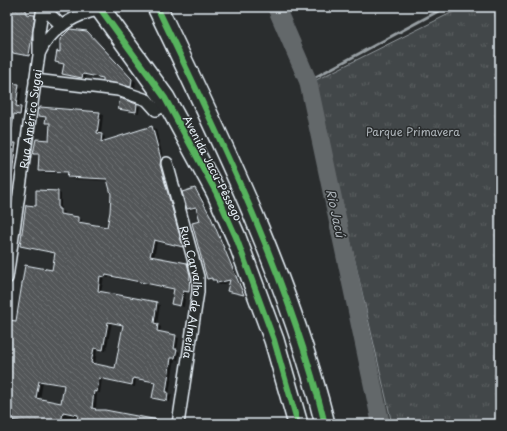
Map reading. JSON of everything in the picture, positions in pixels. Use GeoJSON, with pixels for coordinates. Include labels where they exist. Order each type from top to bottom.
{"type":"FeatureCollection","features":[{"type":"Feature","properties":{"kind":"highway","name":"Avenida Jacu-Pêssego"},"geometry":{"type":"LineString","coordinates":[[157,7],[220,139],[258,225],[297,327],[315,382],[326,424]]}},
{"type":"Feature","properties":{"kind":"highway","name":"Avenida Jacu-Pêssego"},"geometry":{"type":"LineString","coordinates":[[104,8],[167,103],[216,192],[236,237],[274,340],[298,424]]}},
{"type":"Feature","properties":{"kind":"street","name":"Rua Américo Sugai"},"geometry":{"type":"LineString","coordinates":[[43,7],[62,26]]}},
{"type":"Feature","properties":{"kind":"street","name":"Rua Américo Sugai"},"geometry":{"type":"LineString","coordinates":[[7,278],[39,55],[39,32],[43,7]]}},
{"type":"Feature","properties":{"kind":"street","name":"Rua Américo Sugai"},"geometry":{"type":"LineString","coordinates":[[39,55],[45,41],[62,26],[82,15],[104,8]]}},
{"type":"Feature","properties":{"kind":"street"},"geometry":{"type":"LineString","coordinates":[[35,80],[118,90],[147,100],[156,110],[167,103]]}},
{"type":"Feature","properties":{"kind":"street","name":"Rua Carvalho de Almeida"},"geometry":{"type":"LineString","coordinates":[[168,163],[198,277],[198,292],[178,424]]}},
{"type":"Feature","properties":{"kind":"green space","name":"Parque Primavera"},"geometry":{"type":"Polygon","coordinates":[[[463,7],[500,7],[500,424],[392,424],[314,81],[463,7]]]}},
{"type":"Feature","properties":{"kind":"building"},"geometry":{"type":"Polygon","coordinates":[[[7,7],[26,7],[26,14],[35,15],[29,56],[7,52],[7,7]]]}},
{"type":"Feature","properties":{"kind":"building"},"geometry":{"type":"Polygon","coordinates":[[[70,29],[87,31],[132,79],[131,87],[103,81],[103,78],[83,74],[82,78],[62,74],[64,64],[55,62],[57,51],[60,52],[60,39],[70,29]]]}},
{"type":"Feature","properties":{"kind":"building"},"geometry":{"type":"Polygon","coordinates":[[[7,83],[19,84],[16,106],[21,107],[20,115],[14,114],[12,128],[7,128],[7,83]]]}},
{"type":"Feature","properties":{"kind":"building"},"geometry":{"type":"Polygon","coordinates":[[[120,98],[137,104],[136,112],[118,109],[120,98]]]}},
{"type":"Feature","properties":{"kind":"building"},"geometry":{"type":"Polygon","coordinates":[[[40,107],[100,112],[97,133],[102,134],[101,142],[152,126],[161,159],[160,165],[183,247],[154,240],[150,256],[187,263],[190,275],[189,292],[183,291],[180,306],[171,304],[174,289],[106,275],[105,277],[100,276],[98,291],[157,302],[154,323],[158,324],[157,331],[176,335],[174,349],[177,349],[175,358],[171,358],[166,392],[168,392],[167,401],[152,398],[155,382],[133,378],[132,385],[99,378],[97,392],[94,391],[92,408],[96,409],[95,410],[105,410],[158,420],[157,424],[124,424],[110,421],[110,424],[76,424],[78,415],[63,412],[61,424],[30,424],[7,419],[7,377],[9,364],[7,363],[7,335],[9,320],[16,321],[25,265],[52,270],[55,253],[20,246],[26,205],[36,206],[36,190],[58,191],[58,209],[60,209],[60,214],[78,217],[78,222],[107,227],[110,212],[111,194],[107,179],[67,177],[68,172],[38,171],[39,154],[33,154],[36,139],[49,140],[50,123],[45,123],[46,117],[39,116],[40,107]],[[108,322],[103,350],[94,348],[91,363],[115,368],[123,325],[108,322]],[[39,381],[36,398],[61,403],[64,385],[39,381]]]}},
{"type":"Feature","properties":{"kind":"building"},"geometry":{"type":"Polygon","coordinates":[[[7,143],[16,143],[12,174],[7,174],[7,143]]]}},
{"type":"Feature","properties":{"kind":"building"},"geometry":{"type":"Polygon","coordinates":[[[195,188],[210,215],[244,295],[227,291],[230,280],[217,283],[216,280],[212,280],[212,278],[207,279],[192,223],[200,221],[196,207],[187,209],[182,192],[195,188]]]}},
{"type":"Feature","properties":{"kind":"waterway","name":"Rio Jacú"},"geometry":{"type":"LineString","coordinates":[[276,7],[308,81],[381,424]]}},
{"type":"Feature","properties":{"kind":"waterway"},"geometry":{"type":"LineString","coordinates":[[308,81],[446,7]]}},
{"type":"Feature","properties":{"kind":"cycle path"},"geometry":{"type":"LineString","coordinates":[[99,7],[165,98],[216,192],[236,237],[274,340],[298,424]]}},
{"type":"Feature","properties":{"kind":"cycle path"},"geometry":{"type":"LineString","coordinates":[[157,7],[206,109],[252,211],[273,263],[293,316],[325,424]]}}]}
